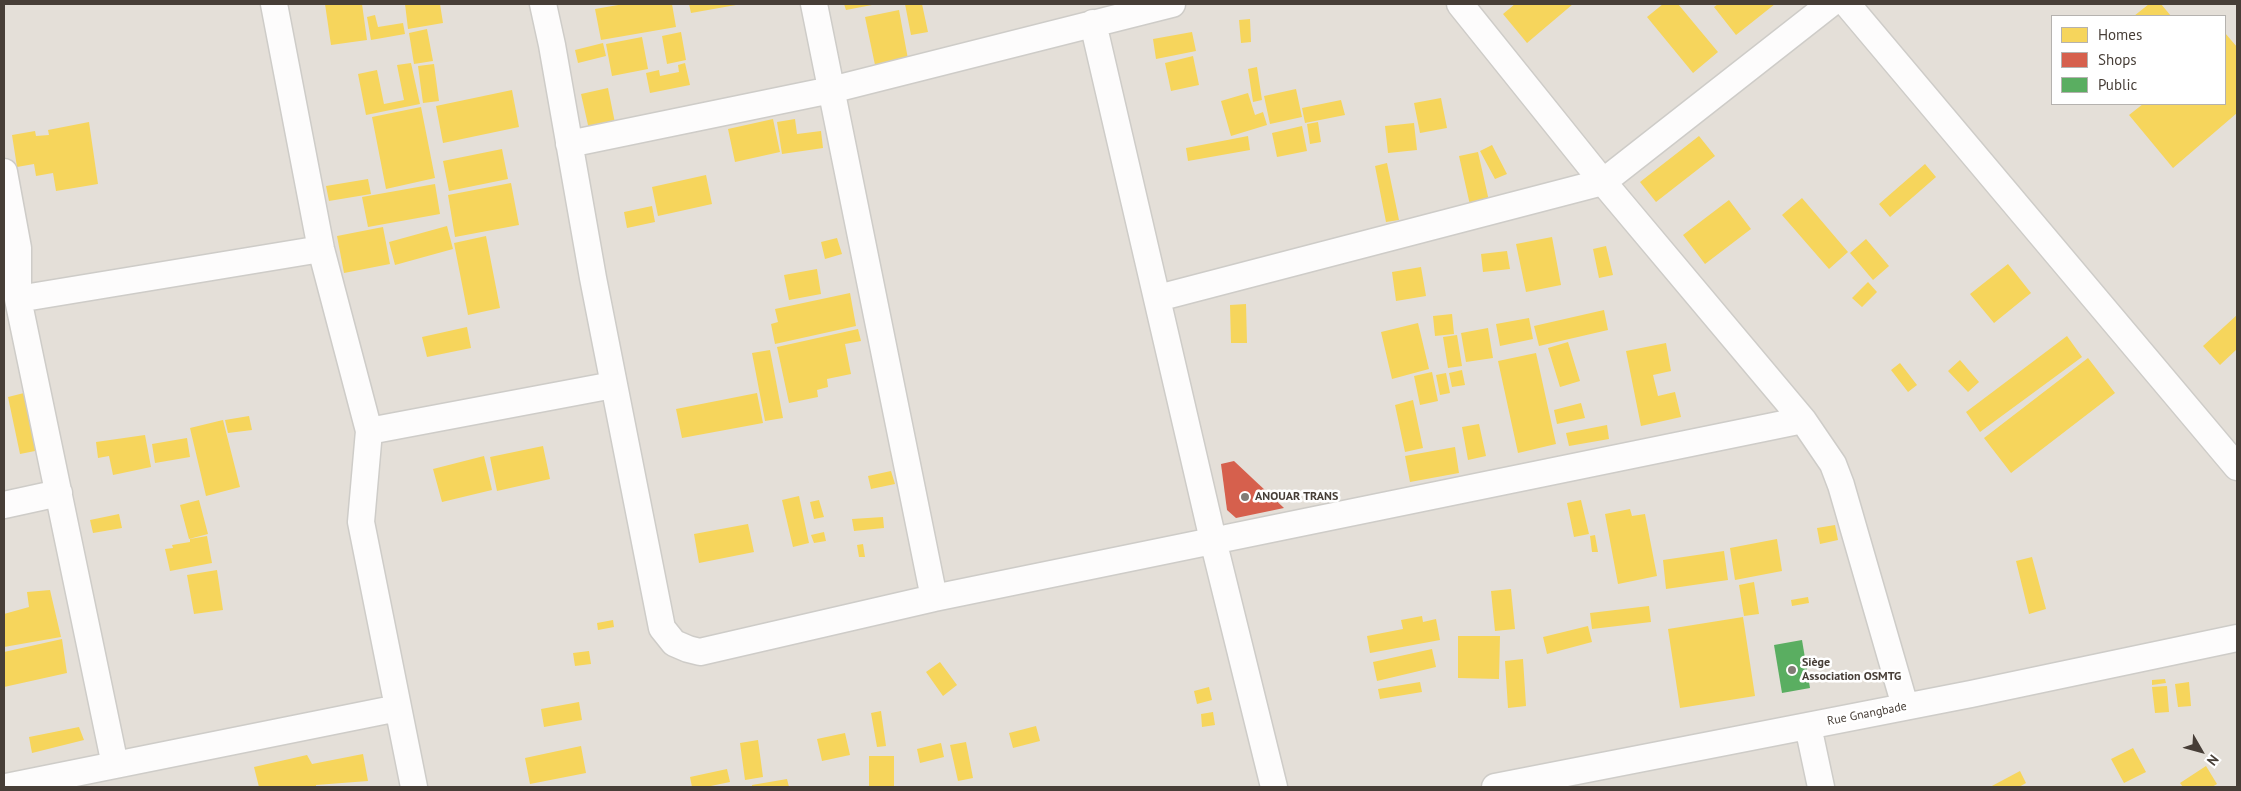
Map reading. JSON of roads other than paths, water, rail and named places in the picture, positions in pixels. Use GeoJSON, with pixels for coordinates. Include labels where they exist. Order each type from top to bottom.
{"type":"FeatureCollection","features":[{"type":"Feature","properties":{"kind":"street"},"geometry":{"type":"LineString","coordinates":[[274,4],[321,249],[369,432],[361,522],[414,787]]}},
{"type":"Feature","properties":{"kind":"street"},"geometry":{"type":"LineString","coordinates":[[543,4],[613,385],[662,628],[674,643],[700,652],[934,598],[1804,420]]}},
{"type":"Feature","properties":{"kind":"street"},"geometry":{"type":"LineString","coordinates":[[814,4],[934,598]]}},
{"type":"Feature","properties":{"kind":"street"},"geometry":{"type":"LineString","coordinates":[[569,144],[831,90],[1093,22],[1172,4]]}},
{"type":"Feature","properties":{"kind":"street"},"geometry":{"type":"LineString","coordinates":[[1460,4],[1603,182],[1804,420],[1833,464],[1841,484],[1906,706]]}},
{"type":"Feature","properties":{"kind":"street"},"geometry":{"type":"LineString","coordinates":[[1158,298],[1603,182],[1830,4]]}},
{"type":"Feature","properties":{"kind":"street"},"geometry":{"type":"LineString","coordinates":[[1848,4],[2237,467]]}},
{"type":"Feature","properties":{"kind":"street"},"geometry":{"type":"LineString","coordinates":[[1093,22],[1158,298],[1212,540],[1274,787]]}},
{"type":"Feature","properties":{"kind":"street"},"geometry":{"type":"LineString","coordinates":[[4,172],[11,250],[18,299],[115,765]]}},
{"type":"Feature","properties":{"kind":"street"},"geometry":{"type":"LineString","coordinates":[[18,299],[321,249]]}},
{"type":"Feature","properties":{"kind":"street"},"geometry":{"type":"LineString","coordinates":[[369,432],[613,385]]}},
{"type":"Feature","properties":{"kind":"street"},"geometry":{"type":"LineString","coordinates":[[4,505],[58,493]]}},
{"type":"Feature","properties":{"kind":"street","name":"Rue Gnangbade"},"geometry":{"type":"LineString","coordinates":[[1495,787],[1808,726],[2237,638]]}},
{"type":"Feature","properties":{"kind":"street"},"geometry":{"type":"LineString","coordinates":[[6,787],[398,708]]}},
{"type":"Feature","properties":{"kind":"street"},"geometry":{"type":"LineString","coordinates":[[1808,726],[1821,787]]}},
{"type":"Feature","properties":{"kind":"place","name":"ANOUAR TRANS"},"geometry":{"type":"Point","coordinates":[1245,497]}},
{"type":"Feature","properties":{"kind":"place","name":"Siège Association OSMTG"},"geometry":{"type":"Point","coordinates":[1792,670]}}]}
